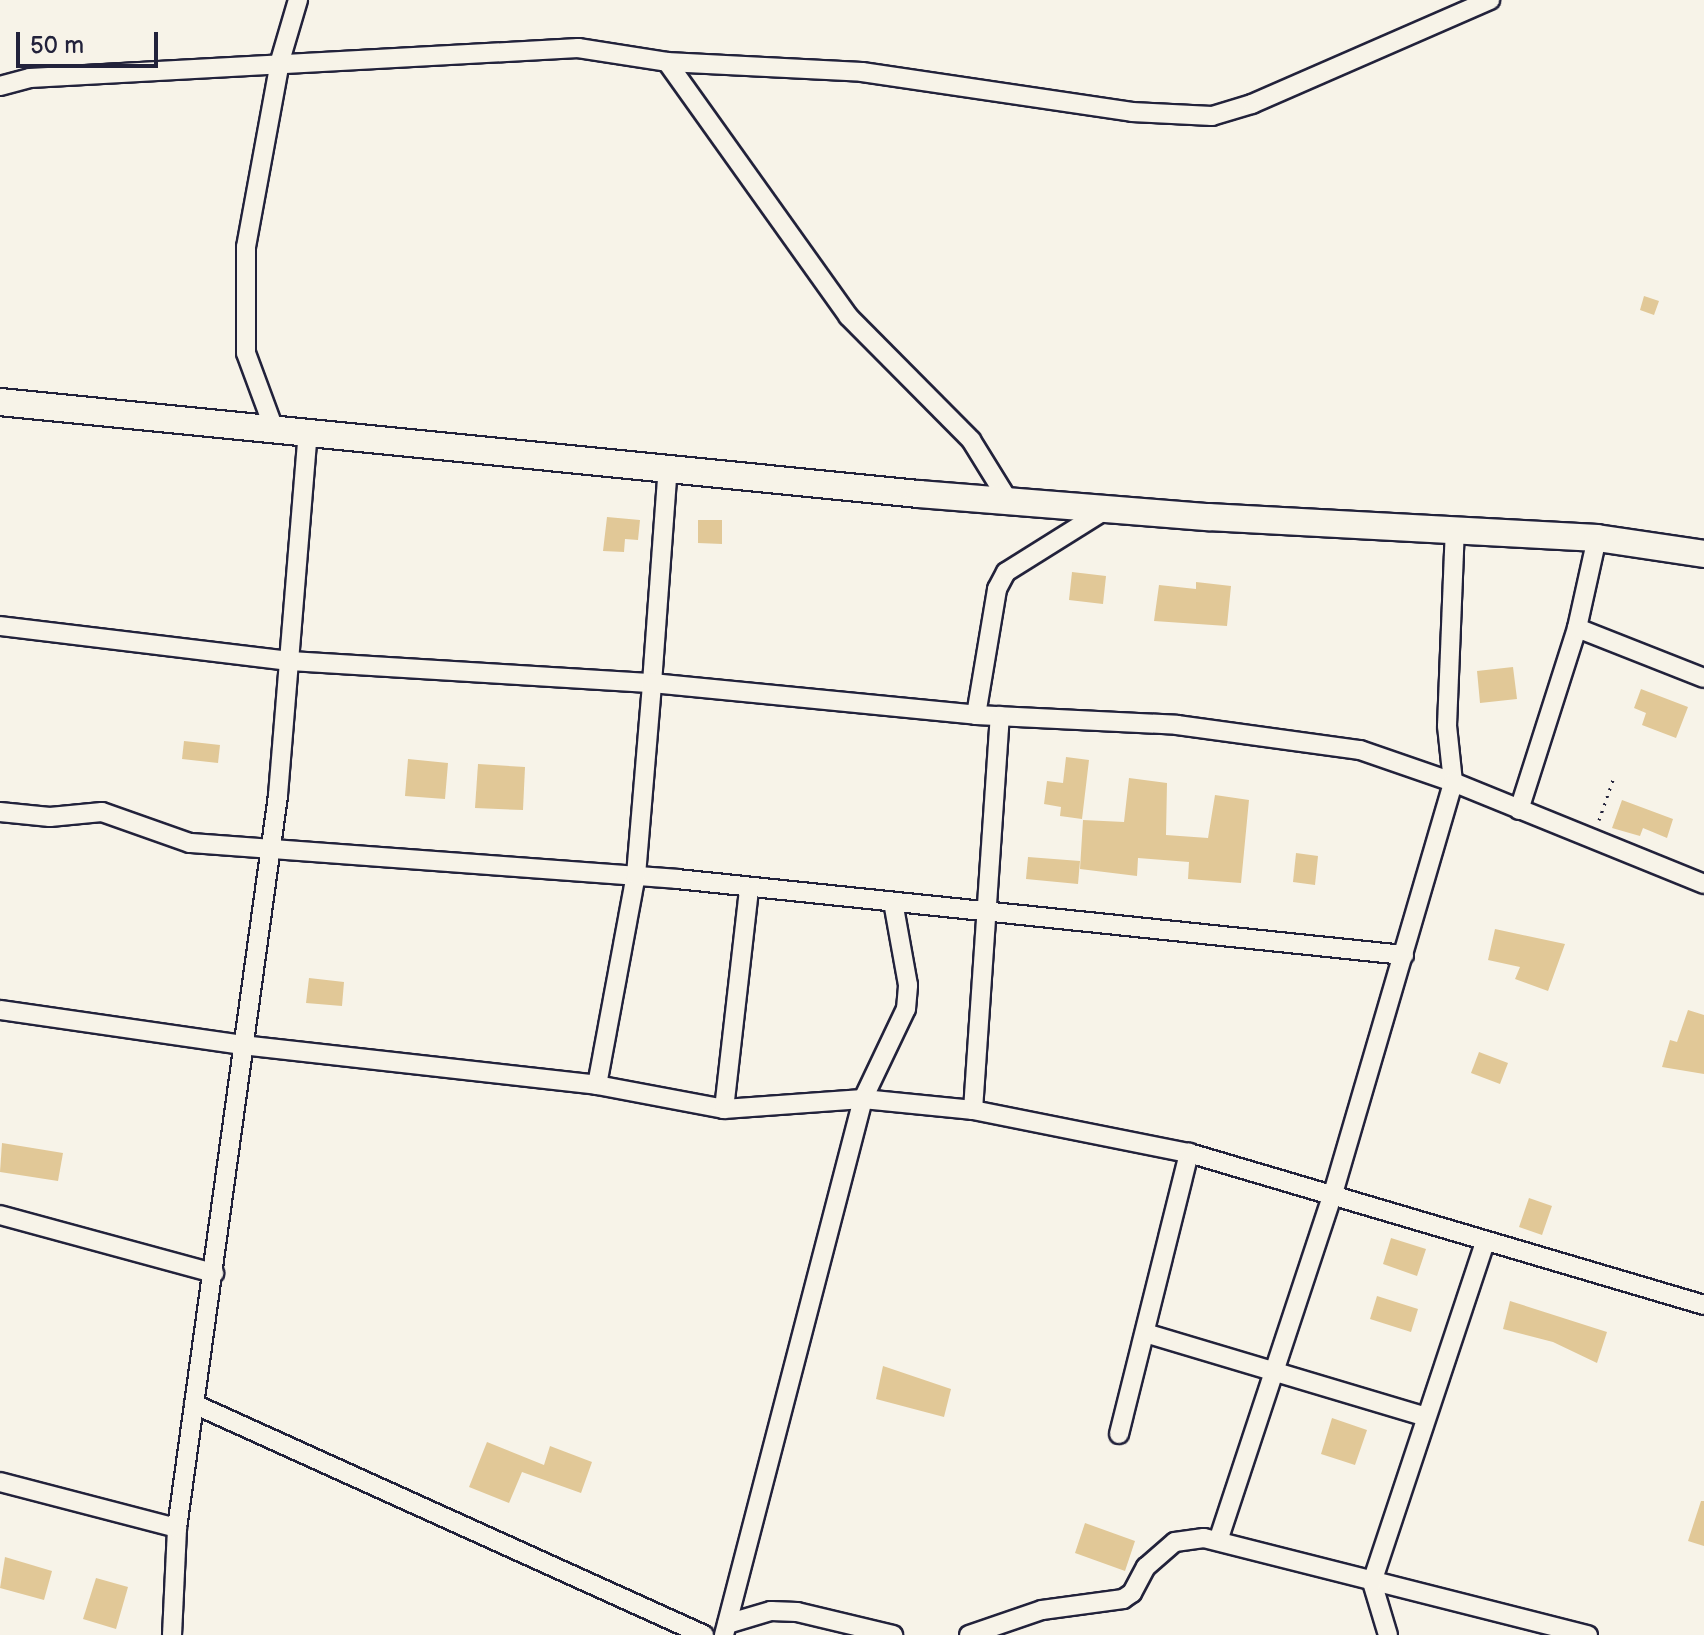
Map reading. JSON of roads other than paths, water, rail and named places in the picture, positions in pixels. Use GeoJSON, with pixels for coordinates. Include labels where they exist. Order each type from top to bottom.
{"type":"FeatureCollection","features":[{"type":"Feature","properties":{"kind":"street"},"geometry":{"type":"LineString","coordinates":[[273,426],[246,353],[246,247],[280,61],[298,0]]}},
{"type":"Feature","properties":{"kind":"street"},"geometry":{"type":"LineString","coordinates":[[0,86],[30,78],[280,61],[578,48],[667,62],[862,72],[1132,112],[1212,116],[1252,104],[1490,0]]}},
{"type":"Feature","properties":{"kind":"street"},"geometry":{"type":"LineString","coordinates":[[667,62],[848,316],[971,440],[1008,500]]}},
{"type":"Feature","properties":{"kind":"street"},"geometry":{"type":"LineString","coordinates":[[0,402],[273,426],[1008,500],[1597,538],[1704,554]]}},
{"type":"Feature","properties":{"kind":"street"},"geometry":{"type":"LineString","coordinates":[[172,1635],[177,1528],[272,846],[291,661],[308,430]]}},
{"type":"Feature","properties":{"kind":"street"},"geometry":{"type":"LineString","coordinates":[[597,1085],[636,875],[668,466]]}},
{"type":"Feature","properties":{"kind":"street"},"geometry":{"type":"LineString","coordinates":[[976,715],[997,589],[1006,572],[1108,508]]}},
{"type":"Feature","properties":{"kind":"street"},"geometry":{"type":"LineString","coordinates":[[1219,1538],[1332,1197],[1453,782],[1447,726],[1455,529]]}},
{"type":"Feature","properties":{"kind":"street"},"geometry":{"type":"LineString","coordinates":[[1519,810],[1577,628],[1597,538]]}},
{"type":"Feature","properties":{"kind":"street"},"geometry":{"type":"LineString","coordinates":[[0,626],[291,661],[652,683],[976,715],[1177,725],[1360,750],[1453,782],[1704,884]]}},
{"type":"Feature","properties":{"kind":"street"},"geometry":{"type":"LineString","coordinates":[[1577,628],[1704,678]]}},
{"type":"Feature","properties":{"kind":"street"},"geometry":{"type":"LineString","coordinates":[[973,1110],[1000,716]]}},
{"type":"Feature","properties":{"kind":"street"},"geometry":{"type":"LineString","coordinates":[[0,812],[50,817],[102,812],[190,843],[272,846],[636,875],[1404,955]]}},
{"type":"Feature","properties":{"kind":"street"},"geometry":{"type":"LineString","coordinates":[[724,1109],[749,889]]}},
{"type":"Feature","properties":{"kind":"street"},"geometry":{"type":"LineString","coordinates":[[726,1630],[863,1099],[906,1009],[908,985],[893,902]]}},
{"type":"Feature","properties":{"kind":"street"},"geometry":{"type":"LineString","coordinates":[[0,1010],[242,1045],[597,1085],[724,1109],[863,1099],[973,1110],[1189,1153],[1704,1305]]}},
{"type":"Feature","properties":{"kind":"street"},"geometry":{"type":"LineString","coordinates":[[1119,1434],[1189,1153]]}},
{"type":"Feature","properties":{"kind":"street"},"geometry":{"type":"LineString","coordinates":[[0,1215],[214,1273]]}},
{"type":"Feature","properties":{"kind":"street"},"geometry":{"type":"LineString","coordinates":[[1388,1635],[1372,1582],[1485,1242]]}},
{"type":"Feature","properties":{"kind":"street"},"geometry":{"type":"LineString","coordinates":[[1145,1333],[1426,1417]]}},
{"type":"Feature","properties":{"kind":"street"},"geometry":{"type":"LineString","coordinates":[[194,1404],[704,1635]]}},
{"type":"Feature","properties":{"kind":"street"},"geometry":{"type":"LineString","coordinates":[[0,1482],[177,1528]]}},
{"type":"Feature","properties":{"kind":"street"},"geometry":{"type":"LineString","coordinates":[[969,1635],[1042,1610],[1123,1599],[1132,1593],[1146,1567],[1175,1542],[1219,1538],[1372,1582],[1588,1635]]}},
{"type":"Feature","properties":{"kind":"street"},"geometry":{"type":"LineString","coordinates":[[726,1630],[771,1611],[797,1612],[866,1631],[893,1635]]}}]}
